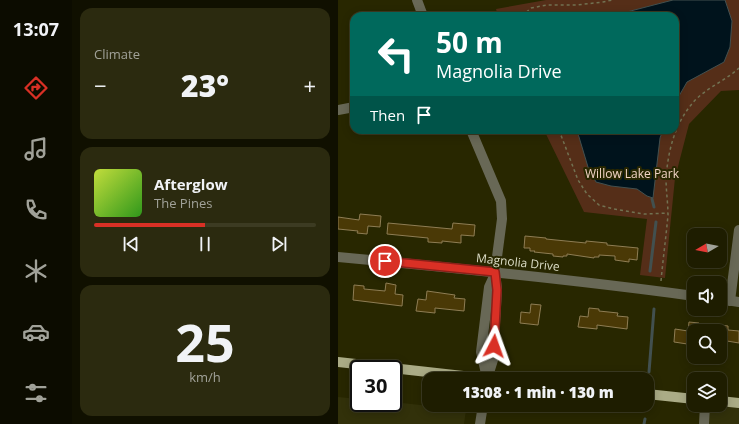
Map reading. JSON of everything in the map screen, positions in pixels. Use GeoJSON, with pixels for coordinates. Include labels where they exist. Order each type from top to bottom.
{"type":"FeatureCollection","features":[{"type":"Feature","properties":{"kind":"main road"},"geometry":{"type":"LineString","coordinates":[[338,362],[426,372]]}},
{"type":"Feature","properties":{"kind":"main road"},"geometry":{"type":"LineString","coordinates":[[654,395],[687,398]]}},
{"type":"Feature","properties":{"kind":"main road"},"geometry":{"type":"LineString","coordinates":[[727,402],[739,403]]}},
{"type":"Feature","properties":{"kind":"street"},"geometry":{"type":"LineString","coordinates":[[417,0],[422,12]]}},
{"type":"Feature","properties":{"kind":"street"},"geometry":{"type":"LineString","coordinates":[[338,110],[350,108]]}},
{"type":"Feature","properties":{"kind":"street"},"geometry":{"type":"LineString","coordinates":[[473,134],[501,201],[502,219],[495,272],[497,290],[493,360],[489,372]]}},
{"type":"Feature","properties":{"kind":"street"},"geometry":{"type":"LineString","coordinates":[[730,300],[739,230]]}},
{"type":"Feature","properties":{"kind":"street","name":"Magnolia Drive"},"geometry":{"type":"LineString","coordinates":[[338,257],[495,272],[687,295]]}},
{"type":"Feature","properties":{"kind":"street"},"geometry":{"type":"LineString","coordinates":[[480,424],[482,412]]}},
{"type":"Feature","properties":{"kind":"street"},"geometry":{"type":"LineString","coordinates":[[704,424],[705,412]]}},
{"type":"Feature","properties":{"kind":"path"},"geometry":{"type":"LineString","coordinates":[[526,12],[531,8],[547,5],[584,4],[612,0]]}},
{"type":"Feature","properties":{"kind":"path"},"geometry":{"type":"LineString","coordinates":[[679,124],[690,105],[698,97],[739,68]]}},
{"type":"Feature","properties":{"kind":"path"},"geometry":{"type":"LineString","coordinates":[[561,134],[578,180],[587,194],[599,205],[646,214],[666,213]]}},
{"type":"Feature","properties":{"kind":"path"},"geometry":{"type":"LineString","coordinates":[[660,291],[666,213],[666,179],[671,143],[674,134]]}},
{"type":"Feature","properties":{"kind":"shaded area"},"geometry":{"type":"Polygon","coordinates":[[[338,397],[350,398],[350,412],[402,412],[402,403],[422,405],[422,412],[466,412],[464,424],[338,424],[338,397]]]}},
{"type":"Feature","properties":{"kind":"shaded area"},"geometry":{"type":"Polygon","coordinates":[[[727,406],[739,406],[739,424],[706,424],[707,412],[727,412],[727,406]]]}},
{"type":"Feature","properties":{"kind":"green space","name":"Willow Lake Park"},"geometry":{"type":"Polygon","coordinates":[[[546,0],[739,0],[739,90],[721,91],[689,124],[675,178],[665,278],[640,275],[647,219],[584,212],[546,134],[679,134],[679,12],[497,12],[496,9],[546,0]]]}},
{"type":"Feature","properties":{"kind":"water"},"geometry":{"type":"Polygon","coordinates":[[[673,0],[725,0],[732,21],[730,47],[724,62],[687,82],[679,96],[679,12],[627,12],[673,0]]]}},
{"type":"Feature","properties":{"kind":"water"},"geometry":{"type":"Polygon","coordinates":[[[578,134],[662,134],[653,198],[637,189],[611,186],[596,182],[588,167],[578,134]]]}},
{"type":"Feature","properties":{"kind":"building"},"geometry":{"type":"Polygon","coordinates":[[[360,214],[381,216],[380,227],[368,226],[367,234],[357,233],[358,231],[338,229],[338,217],[359,220],[360,214]]]}},
{"type":"Feature","properties":{"kind":"building"},"geometry":{"type":"Polygon","coordinates":[[[388,223],[452,229],[453,223],[475,225],[474,236],[461,235],[461,243],[442,241],[442,243],[428,242],[428,238],[387,234],[388,223]]]}},
{"type":"Feature","properties":{"kind":"building"},"geometry":{"type":"Polygon","coordinates":[[[525,236],[586,243],[586,241],[607,243],[607,245],[638,248],[637,260],[629,259],[629,262],[615,260],[615,256],[599,255],[599,257],[594,258],[567,254],[567,256],[563,257],[553,256],[553,254],[534,252],[535,251],[530,251],[530,248],[524,248],[525,236]]]}},
{"type":"Feature","properties":{"kind":"building"},"geometry":{"type":"Polygon","coordinates":[[[386,283],[396,285],[395,294],[403,295],[402,306],[353,300],[354,285],[364,286],[364,289],[385,291],[386,283]]]}},
{"type":"Feature","properties":{"kind":"building"},"geometry":{"type":"Polygon","coordinates":[[[427,291],[455,295],[454,298],[465,299],[464,311],[435,308],[435,313],[416,311],[418,299],[426,300],[427,291]]]}},
{"type":"Feature","properties":{"kind":"building"},"geometry":{"type":"Polygon","coordinates":[[[531,304],[541,305],[538,325],[520,323],[521,312],[530,313],[531,304]]]}},
{"type":"Feature","properties":{"kind":"building"},"geometry":{"type":"Polygon","coordinates":[[[589,308],[599,309],[599,311],[618,313],[617,316],[628,317],[627,329],[597,325],[597,329],[578,327],[580,316],[588,317],[589,308]]]}},
{"type":"Feature","properties":{"kind":"building"},"geometry":{"type":"Polygon","coordinates":[[[689,322],[699,323],[699,324],[689,324],[689,322]]]}},
{"type":"Feature","properties":{"kind":"building"},"geometry":{"type":"Polygon","coordinates":[[[727,326],[728,330],[739,331],[739,343],[727,341],[727,326]]]}},
{"type":"Feature","properties":{"kind":"building"},"geometry":{"type":"Polygon","coordinates":[[[675,329],[687,331],[687,344],[674,342],[675,329]]]}},
{"type":"Feature","properties":{"kind":"waterway"},"geometry":{"type":"LineString","coordinates":[[652,199],[654,207]]}},
{"type":"Feature","properties":{"kind":"waterway"},"geometry":{"type":"LineString","coordinates":[[650,271],[656,222]]}},
{"type":"Feature","properties":{"kind":"waterway"},"geometry":{"type":"LineString","coordinates":[[649,372],[654,309]]}},
{"type":"Feature","properties":{"kind":"waterway"},"geometry":{"type":"LineString","coordinates":[[644,424],[645,419]]}},
{"type":"Feature","properties":{"kind":"route"},"geometry":{"type":"LineString","coordinates":[[385,261],[495,272],[497,290],[494,346]]}}]}
